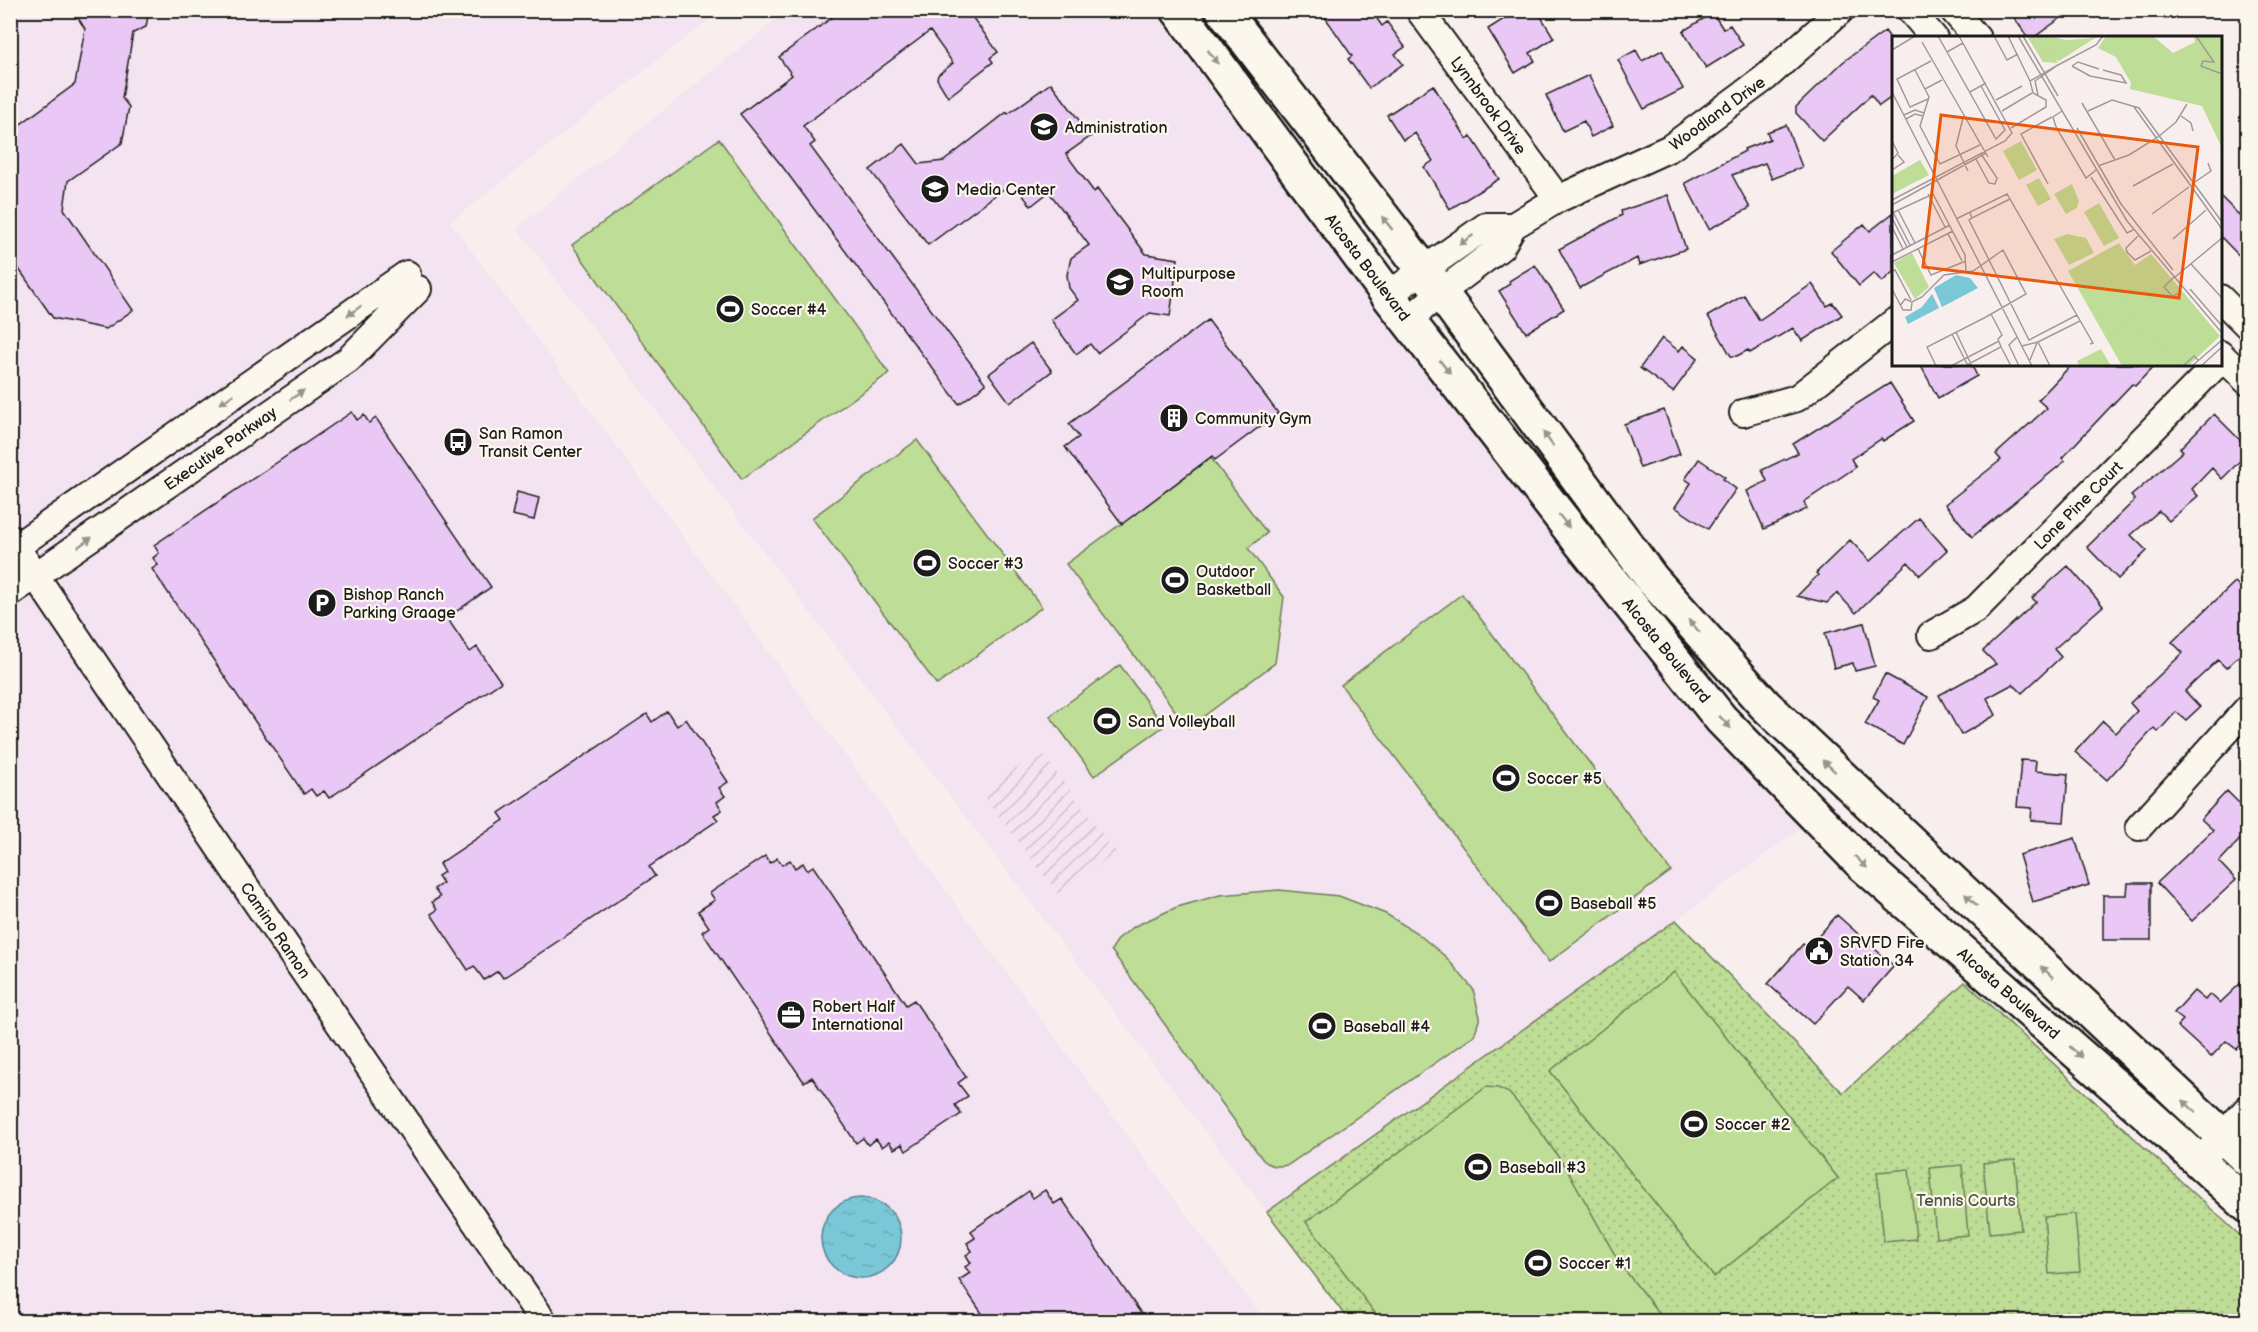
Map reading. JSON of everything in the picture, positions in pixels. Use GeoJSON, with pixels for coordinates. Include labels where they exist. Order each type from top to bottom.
{"type":"FeatureCollection","features":[{"type":"Feature","properties":{"kind":"main road","name":"Alcosta Boulevard"},"geometry":{"type":"LineString","coordinates":[[1178,10],[1389,295],[1721,719],[1862,864],[2247,1206]]}},
{"type":"Feature","properties":{"kind":"main road","name":"Alcosta Boulevard"},"geometry":{"type":"LineString","coordinates":[[1223,10],[1432,281],[1652,579],[1765,705],[2247,1160]]}},
{"type":"Feature","properties":{"kind":"street","name":"Woodland Drive"},"geometry":{"type":"LineString","coordinates":[[1389,295],[1432,281],[1501,247],[1513,226],[1558,199],[1670,148],[1765,78],[1841,10]]}},
{"type":"Feature","properties":{"kind":"street"},"geometry":{"type":"LineString","coordinates":[[1910,10],[1932,36]]}},
{"type":"Feature","properties":{"kind":"street"},"geometry":{"type":"LineString","coordinates":[[1953,10],[1975,36]]}},
{"type":"Feature","properties":{"kind":"street","name":"Lynnbrook Drive"},"geometry":{"type":"LineString","coordinates":[[1430,14],[1558,199]]}},
{"type":"Feature","properties":{"kind":"street","name":"Executive Parkway"},"geometry":{"type":"LineString","coordinates":[[10,593],[348,360],[413,281],[12,545]]}},
{"type":"Feature","properties":{"kind":"street","name":"Woodland Drive"},"geometry":{"type":"LineString","coordinates":[[1409,320],[1432,281]]}},
{"type":"Feature","properties":{"kind":"street"},"geometry":{"type":"LineString","coordinates":[[2222,300],[2247,326]]}},
{"type":"Feature","properties":{"kind":"street"},"geometry":{"type":"LineString","coordinates":[[1743,412],[1797,398],[1892,323]]}},
{"type":"Feature","properties":{"kind":"street"},"geometry":{"type":"LineString","coordinates":[[2222,361],[2247,382]]}},
{"type":"Feature","properties":{"kind":"street","name":"Lone Pine Court"},"geometry":{"type":"LineString","coordinates":[[1931,635],[1976,609],[2213,366]]}},
{"type":"Feature","properties":{"kind":"street","name":"Camino Ramon"},"geometry":{"type":"LineString","coordinates":[[12,545],[37,575],[243,883],[543,1322]]}},
{"type":"Feature","properties":{"kind":"street"},"geometry":{"type":"LineString","coordinates":[[2139,827],[2247,708]]}},
{"type":"Feature","properties":{"kind":"street"},"geometry":{"type":"LineString","coordinates":[[2199,1162],[2247,1108]]}},
{"type":"Feature","properties":{"kind":"shaded area"},"geometry":{"type":"Polygon","coordinates":[[[10,11],[720,11],[450,222],[1265,1321],[11,1321],[10,11]]]}},
{"type":"Feature","properties":{"kind":"shaded area"},"geometry":{"type":"Polygon","coordinates":[[[787,11],[1153,11],[1511,475],[1804,826],[1267,1212],[517,228],[787,11]]]}},
{"type":"Feature","properties":{"kind":"shaded area"},"geometry":{"type":"Polygon","coordinates":[[[1040,751],[1116,852],[1059,895],[982,794],[1040,751]]]}},
{"type":"Feature","properties":{"kind":"green space","name":"Soccer #4"},"geometry":{"type":"Polygon","coordinates":[[[719,139],[889,373],[742,479],[572,245],[719,139]]]}},
{"type":"Feature","properties":{"kind":"green space","name":"Soccer #3"},"geometry":{"type":"Polygon","coordinates":[[[917,440],[1042,607],[937,685],[812,518],[917,440]]]}},
{"type":"Feature","properties":{"kind":"green space","name":"Outdoor Basketball"},"geometry":{"type":"Polygon","coordinates":[[[1211,458],[1267,533],[1248,548],[1284,597],[1275,663],[1188,728],[1066,564],[1211,458]]]}},
{"type":"Feature","properties":{"kind":"green space","name":"Soccer #5"},"geometry":{"type":"Polygon","coordinates":[[[1462,594],[1671,871],[1549,962],[1341,685],[1462,594]]]}},
{"type":"Feature","properties":{"kind":"green space","name":"Sand Volleyball"},"geometry":{"type":"Polygon","coordinates":[[[1120,665],[1164,726],[1094,776],[1050,716],[1120,665]]]}},
{"type":"Feature","properties":{"kind":"green space","name":"Baseball #4"},"geometry":{"type":"Polygon","coordinates":[[[1279,890],[1339,896],[1386,914],[1417,933],[1446,957],[1473,989],[1480,1017],[1474,1036],[1288,1165],[1278,1166],[1263,1160],[1111,950],[1119,938],[1135,926],[1177,907],[1220,895],[1279,890]]]}},
{"type":"Feature","properties":{"kind":"green space","name":"Tennis Courts"},"geometry":{"type":"Polygon","coordinates":[[[1676,920],[1843,1093],[1965,982],[2247,1242],[2247,1321],[1349,1321],[1267,1212],[1676,920]]]}},
{"type":"Feature","properties":{"kind":"green space","name":"Soccer #2"},"geometry":{"type":"Polygon","coordinates":[[[1674,972],[1838,1178],[1714,1277],[1550,1071],[1674,972]]]}},
{"type":"Feature","properties":{"kind":"green space"},"geometry":{"type":"Polygon","coordinates":[[[1486,1087],[1498,1088],[1509,1093],[1536,1125],[1568,1171],[1620,1264],[1665,1321],[1381,1321],[1306,1222],[1486,1087]]]}},
{"type":"Feature","properties":{"kind":"green space"},"geometry":{"type":"Polygon","coordinates":[[[2015,1160],[2021,1230],[1990,1233],[1983,1163],[2015,1160]]]}},
{"type":"Feature","properties":{"kind":"green space"},"geometry":{"type":"Polygon","coordinates":[[[1962,1165],[1968,1235],[1936,1238],[1930,1168],[1962,1165]]]}},
{"type":"Feature","properties":{"kind":"green space"},"geometry":{"type":"Polygon","coordinates":[[[1909,1169],[1916,1239],[1884,1242],[1877,1172],[1909,1169]]]}},
{"type":"Feature","properties":{"kind":"green space"},"geometry":{"type":"Polygon","coordinates":[[[2075,1214],[2080,1272],[2049,1274],[2044,1217],[2075,1214]]]}},
{"type":"Feature","properties":{"kind":"water"},"geometry":{"type":"Polygon","coordinates":[[[861,1198],[876,1201],[889,1210],[898,1223],[901,1238],[898,1253],[889,1266],[876,1275],[861,1278],[846,1275],[833,1266],[824,1253],[821,1238],[824,1223],[833,1210],[846,1201],[861,1198]]]}},
{"type":"Feature","properties":{"kind":"building"},"geometry":{"type":"Polygon","coordinates":[[[73,10],[149,10],[146,27],[133,33],[122,98],[129,107],[122,143],[68,181],[64,209],[133,310],[106,329],[53,318],[10,256],[10,132],[75,84],[85,29],[73,10]]]}},
{"type":"Feature","properties":{"kind":"building"},"geometry":{"type":"Polygon","coordinates":[[[842,10],[967,10],[998,52],[990,58],[993,62],[948,97],[937,79],[938,75],[953,63],[930,31],[803,126],[815,142],[810,146],[986,384],[959,404],[782,166],[740,114],[792,75],[779,57],[842,10]]]}},
{"type":"Feature","properties":{"kind":"building"},"geometry":{"type":"Polygon","coordinates":[[[1320,10],[1371,10],[1382,26],[1387,22],[1405,47],[1395,54],[1403,64],[1369,88],[1348,59],[1352,56],[1320,10]]]}},
{"type":"Feature","properties":{"kind":"building"},"geometry":{"type":"Polygon","coordinates":[[[1518,10],[1537,10],[1554,38],[1530,53],[1535,61],[1515,73],[1488,29],[1518,10]]]}},
{"type":"Feature","properties":{"kind":"building"},"geometry":{"type":"Polygon","coordinates":[[[2009,10],[2072,10],[2036,36],[2027,36],[2009,10]]]}},
{"type":"Feature","properties":{"kind":"building"},"geometry":{"type":"Polygon","coordinates":[[[1713,13],[1723,29],[1730,25],[1743,45],[1706,68],[1683,31],[1713,13]]]}},
{"type":"Feature","properties":{"kind":"building"},"geometry":{"type":"Polygon","coordinates":[[[1885,31],[1892,41],[1892,97],[1879,106],[1871,95],[1822,141],[1796,113],[1796,107],[1843,62],[1885,31]]]}},
{"type":"Feature","properties":{"kind":"building"},"geometry":{"type":"Polygon","coordinates":[[[1636,50],[1642,61],[1662,50],[1683,89],[1644,109],[1618,60],[1636,50]]]}},
{"type":"Feature","properties":{"kind":"building"},"geometry":{"type":"Polygon","coordinates":[[[1589,75],[1613,126],[1591,137],[1584,121],[1563,131],[1546,95],[1589,75]]]}},
{"type":"Feature","properties":{"kind":"building"},"geometry":{"type":"Polygon","coordinates":[[[1051,83],[1091,136],[1066,154],[1094,192],[1097,189],[1146,254],[1178,259],[1170,316],[1150,313],[1097,353],[1090,344],[1076,354],[1051,320],[1078,300],[1069,288],[1067,275],[1071,258],[1089,245],[1049,192],[1031,206],[1013,182],[928,245],[870,170],[904,144],[919,164],[944,161],[1007,112],[1008,114],[1051,83]]]}},
{"type":"Feature","properties":{"kind":"building"},"geometry":{"type":"Polygon","coordinates":[[[1433,85],[1467,139],[1471,136],[1499,179],[1450,209],[1424,167],[1433,161],[1415,133],[1403,140],[1387,115],[1433,85]]]}},
{"type":"Feature","properties":{"kind":"building"},"geometry":{"type":"Polygon","coordinates":[[[1786,125],[1802,167],[1772,179],[1765,163],[1732,175],[1750,208],[1709,229],[1685,183],[1745,151],[1744,149],[1770,139],[1767,132],[1786,125]]]}},
{"type":"Feature","properties":{"kind":"building"},"geometry":{"type":"Polygon","coordinates":[[[1668,195],[1686,249],[1639,265],[1637,258],[1580,288],[1559,249],[1622,215],[1621,211],[1668,195]]]}},
{"type":"Feature","properties":{"kind":"building"},"geometry":{"type":"Polygon","coordinates":[[[2222,198],[2239,215],[2247,207],[2247,264],[2222,238],[2222,198]]]}},
{"type":"Feature","properties":{"kind":"building"},"geometry":{"type":"Polygon","coordinates":[[[1892,214],[1892,273],[1882,282],[1874,273],[1859,286],[1831,251],[1864,224],[1870,231],[1892,214]]]}},
{"type":"Feature","properties":{"kind":"building"},"geometry":{"type":"Polygon","coordinates":[[[1535,265],[1564,309],[1526,333],[1499,291],[1510,284],[1509,281],[1535,265]]]}},
{"type":"Feature","properties":{"kind":"building"},"geometry":{"type":"Polygon","coordinates":[[[1812,284],[1827,306],[1833,303],[1842,315],[1802,341],[1793,328],[1750,353],[1748,350],[1737,356],[1731,356],[1708,316],[1744,295],[1759,320],[1812,284]]]}},
{"type":"Feature","properties":{"kind":"building","name":"Community Gym"},"geometry":{"type":"Polygon","coordinates":[[[1208,320],[1278,413],[1215,460],[1212,456],[1122,524],[1065,447],[1079,437],[1069,424],[1208,320]]]}},
{"type":"Feature","properties":{"kind":"building"},"geometry":{"type":"Polygon","coordinates":[[[1662,338],[1679,351],[1683,346],[1698,358],[1673,392],[1640,368],[1662,338]]]}},
{"type":"Feature","properties":{"kind":"building"},"geometry":{"type":"Polygon","coordinates":[[[1031,343],[1052,371],[1010,403],[989,374],[1031,343]]]}},
{"type":"Feature","properties":{"kind":"building"},"geometry":{"type":"Polygon","coordinates":[[[1921,366],[1972,366],[1977,376],[1938,398],[1921,366]]]}},
{"type":"Feature","properties":{"kind":"building"},"geometry":{"type":"Polygon","coordinates":[[[2070,366],[2154,366],[2135,386],[2132,384],[2062,458],[2065,461],[1972,537],[1945,504],[2001,460],[1996,454],[2047,408],[2038,400],[2070,366]]]}},
{"type":"Feature","properties":{"kind":"building"},"geometry":{"type":"Polygon","coordinates":[[[1890,383],[1914,421],[1851,459],[1856,467],[1804,502],[1807,509],[1764,529],[1747,491],[1767,481],[1762,470],[1798,453],[1793,444],[1890,383]]]}},
{"type":"Feature","properties":{"kind":"building"},"geometry":{"type":"Polygon","coordinates":[[[1664,410],[1680,454],[1640,468],[1624,424],[1664,410]]]}},
{"type":"Feature","properties":{"kind":"building","name":"Bishop Ranch Parking Graage"},"geometry":{"type":"Polygon","coordinates":[[[352,412],[357,420],[364,415],[369,423],[376,418],[491,587],[447,618],[470,652],[477,647],[501,682],[329,798],[324,791],[316,796],[311,789],[304,794],[152,569],[158,565],[153,558],[159,553],[154,545],[352,412]]]}},
{"type":"Feature","properties":{"kind":"building"},"geometry":{"type":"Polygon","coordinates":[[[2214,414],[2247,447],[2247,454],[2222,479],[2212,468],[2192,489],[2198,496],[2169,521],[2159,511],[2131,535],[2147,551],[2118,579],[2087,547],[2135,500],[2131,496],[2183,451],[2180,448],[2214,414]]]}},
{"type":"Feature","properties":{"kind":"building"},"geometry":{"type":"Polygon","coordinates":[[[1699,459],[1725,477],[1723,479],[1736,489],[1708,529],[1675,507],[1691,483],[1685,479],[1699,459]]]}},
{"type":"Feature","properties":{"kind":"building"},"geometry":{"type":"Polygon","coordinates":[[[517,492],[539,498],[534,520],[512,515],[517,492]]]}},
{"type":"Feature","properties":{"kind":"building"},"geometry":{"type":"Polygon","coordinates":[[[1919,518],[1947,550],[1920,575],[1908,562],[1856,613],[1837,593],[1827,603],[1797,596],[1818,575],[1816,573],[1850,540],[1870,561],[1919,518]]]}},
{"type":"Feature","properties":{"kind":"building"},"geometry":{"type":"Polygon","coordinates":[[[2068,566],[2103,606],[2054,649],[2061,657],[2022,693],[2013,684],[1987,698],[1996,715],[1961,735],[1939,695],[1996,664],[1983,651],[2036,602],[2032,598],[2068,566]]]}},
{"type":"Feature","properties":{"kind":"building"},"geometry":{"type":"Polygon","coordinates":[[[2235,582],[2247,593],[2247,648],[2226,668],[2218,660],[2185,691],[2200,707],[2186,720],[2176,712],[2158,732],[2154,728],[2107,780],[2075,752],[2103,721],[2116,733],[2137,711],[2130,703],[2183,653],[2172,642],[2235,582]]]}},
{"type":"Feature","properties":{"kind":"building"},"geometry":{"type":"Polygon","coordinates":[[[1864,623],[1875,666],[1855,671],[1853,663],[1834,668],[1825,633],[1864,623]]]}},
{"type":"Feature","properties":{"kind":"building"},"geometry":{"type":"Polygon","coordinates":[[[1885,674],[1928,697],[1903,745],[1865,724],[1879,700],[1873,697],[1885,674]]]}},
{"type":"Feature","properties":{"kind":"building"},"geometry":{"type":"Polygon","coordinates":[[[667,711],[677,726],[686,719],[728,782],[719,788],[725,796],[717,802],[722,810],[714,815],[718,820],[649,867],[655,876],[503,978],[498,971],[484,980],[474,966],[468,970],[431,914],[437,910],[432,902],[440,897],[434,889],[443,883],[438,876],[444,872],[439,864],[504,820],[499,813],[647,714],[652,722],[667,711]]]}},
{"type":"Feature","properties":{"kind":"building"},"geometry":{"type":"Polygon","coordinates":[[[2021,760],[2036,761],[2035,771],[2068,774],[2064,822],[2031,820],[2032,808],[2017,807],[2021,760]]]}},
{"type":"Feature","properties":{"kind":"building"},"geometry":{"type":"Polygon","coordinates":[[[2227,791],[2247,811],[2247,832],[2219,862],[2236,880],[2192,921],[2157,883],[2213,830],[2201,819],[2227,791]]]}},
{"type":"Feature","properties":{"kind":"building"},"geometry":{"type":"Polygon","coordinates":[[[2075,838],[2089,885],[2033,902],[2019,855],[2075,838]]]}},
{"type":"Feature","properties":{"kind":"building"},"geometry":{"type":"Polygon","coordinates":[[[765,856],[770,863],[777,858],[782,865],[790,860],[795,868],[803,863],[807,870],[813,866],[906,1005],[914,1000],[966,1077],[958,1083],[968,1096],[955,1105],[961,1114],[906,1151],[902,1144],[894,1149],[889,1142],[882,1147],[876,1139],[868,1145],[863,1138],[856,1143],[812,1077],[804,1082],[702,932],[709,927],[698,911],[715,900],[710,893],[765,856]]]}},
{"type":"Feature","properties":{"kind":"building"},"geometry":{"type":"Polygon","coordinates":[[[2128,883],[2151,883],[2151,940],[2103,940],[2103,895],[2127,895],[2128,883]]]}},
{"type":"Feature","properties":{"kind":"building"},"geometry":{"type":"Polygon","coordinates":[[[1837,915],[1894,966],[1864,1000],[1848,986],[1813,1024],[1768,984],[1803,944],[1808,948],[1837,915]]]}},
{"type":"Feature","properties":{"kind":"building"},"geometry":{"type":"Polygon","coordinates":[[[2247,977],[2247,1037],[2236,1049],[2226,1041],[2211,1057],[2177,1026],[2183,1020],[2174,1013],[2194,991],[2205,1000],[2210,994],[2220,1003],[2247,977]]]}},
{"type":"Feature","properties":{"kind":"building"},"geometry":{"type":"Polygon","coordinates":[[[1045,1190],[1054,1204],[1062,1199],[1147,1322],[988,1322],[959,1280],[970,1273],[965,1267],[971,1263],[966,1255],[972,1251],[967,1243],[975,1238],[971,1231],[1029,1191],[1033,1198],[1045,1190]]]}},
{"type":"Feature","properties":{"kind":"place","name":"Administration"},"geometry":{"type":"Point","coordinates":[1044,127]}},
{"type":"Feature","properties":{"kind":"place","name":"Media Center"},"geometry":{"type":"Point","coordinates":[935,189]}},
{"type":"Feature","properties":{"kind":"place","name":"Multipurpose Room"},"geometry":{"type":"Point","coordinates":[1120,282]}},
{"type":"Feature","properties":{"kind":"place","name":"Soccer #4"},"geometry":{"type":"Point","coordinates":[730,309]}},
{"type":"Feature","properties":{"kind":"place","name":"Community Gym"},"geometry":{"type":"Point","coordinates":[1174,418]}},
{"type":"Feature","properties":{"kind":"place","name":"San Ramon Transit Center"},"geometry":{"type":"Point","coordinates":[458,442]}},
{"type":"Feature","properties":{"kind":"place","name":"Soccer #3"},"geometry":{"type":"Point","coordinates":[927,563]}},
{"type":"Feature","properties":{"kind":"place","name":"Outdoor Basketball"},"geometry":{"type":"Point","coordinates":[1175,580]}},
{"type":"Feature","properties":{"kind":"place","name":"Bishop Ranch Parking Graage"},"geometry":{"type":"Point","coordinates":[322,603]}},
{"type":"Feature","properties":{"kind":"place","name":"Sand Volleyball"},"geometry":{"type":"Point","coordinates":[1107,721]}},
{"type":"Feature","properties":{"kind":"place","name":"Soccer #5"},"geometry":{"type":"Point","coordinates":[1506,778]}},
{"type":"Feature","properties":{"kind":"place","name":"Baseball #5"},"geometry":{"type":"Point","coordinates":[1549,903]}},
{"type":"Feature","properties":{"kind":"place","name":"SRVFD Fire Station 34"},"geometry":{"type":"Point","coordinates":[1819,951]}},
{"type":"Feature","properties":{"kind":"place","name":"Robert Half International"},"geometry":{"type":"Point","coordinates":[791,1015]}},
{"type":"Feature","properties":{"kind":"place","name":"Baseball #4"},"geometry":{"type":"Point","coordinates":[1322,1026]}},
{"type":"Feature","properties":{"kind":"place","name":"Soccer #2"},"geometry":{"type":"Point","coordinates":[1694,1124]}},
{"type":"Feature","properties":{"kind":"place","name":"Baseball #3"},"geometry":{"type":"Point","coordinates":[1478,1167]}},
{"type":"Feature","properties":{"kind":"place","name":"Soccer #1"},"geometry":{"type":"Point","coordinates":[1538,1263]}}]}
